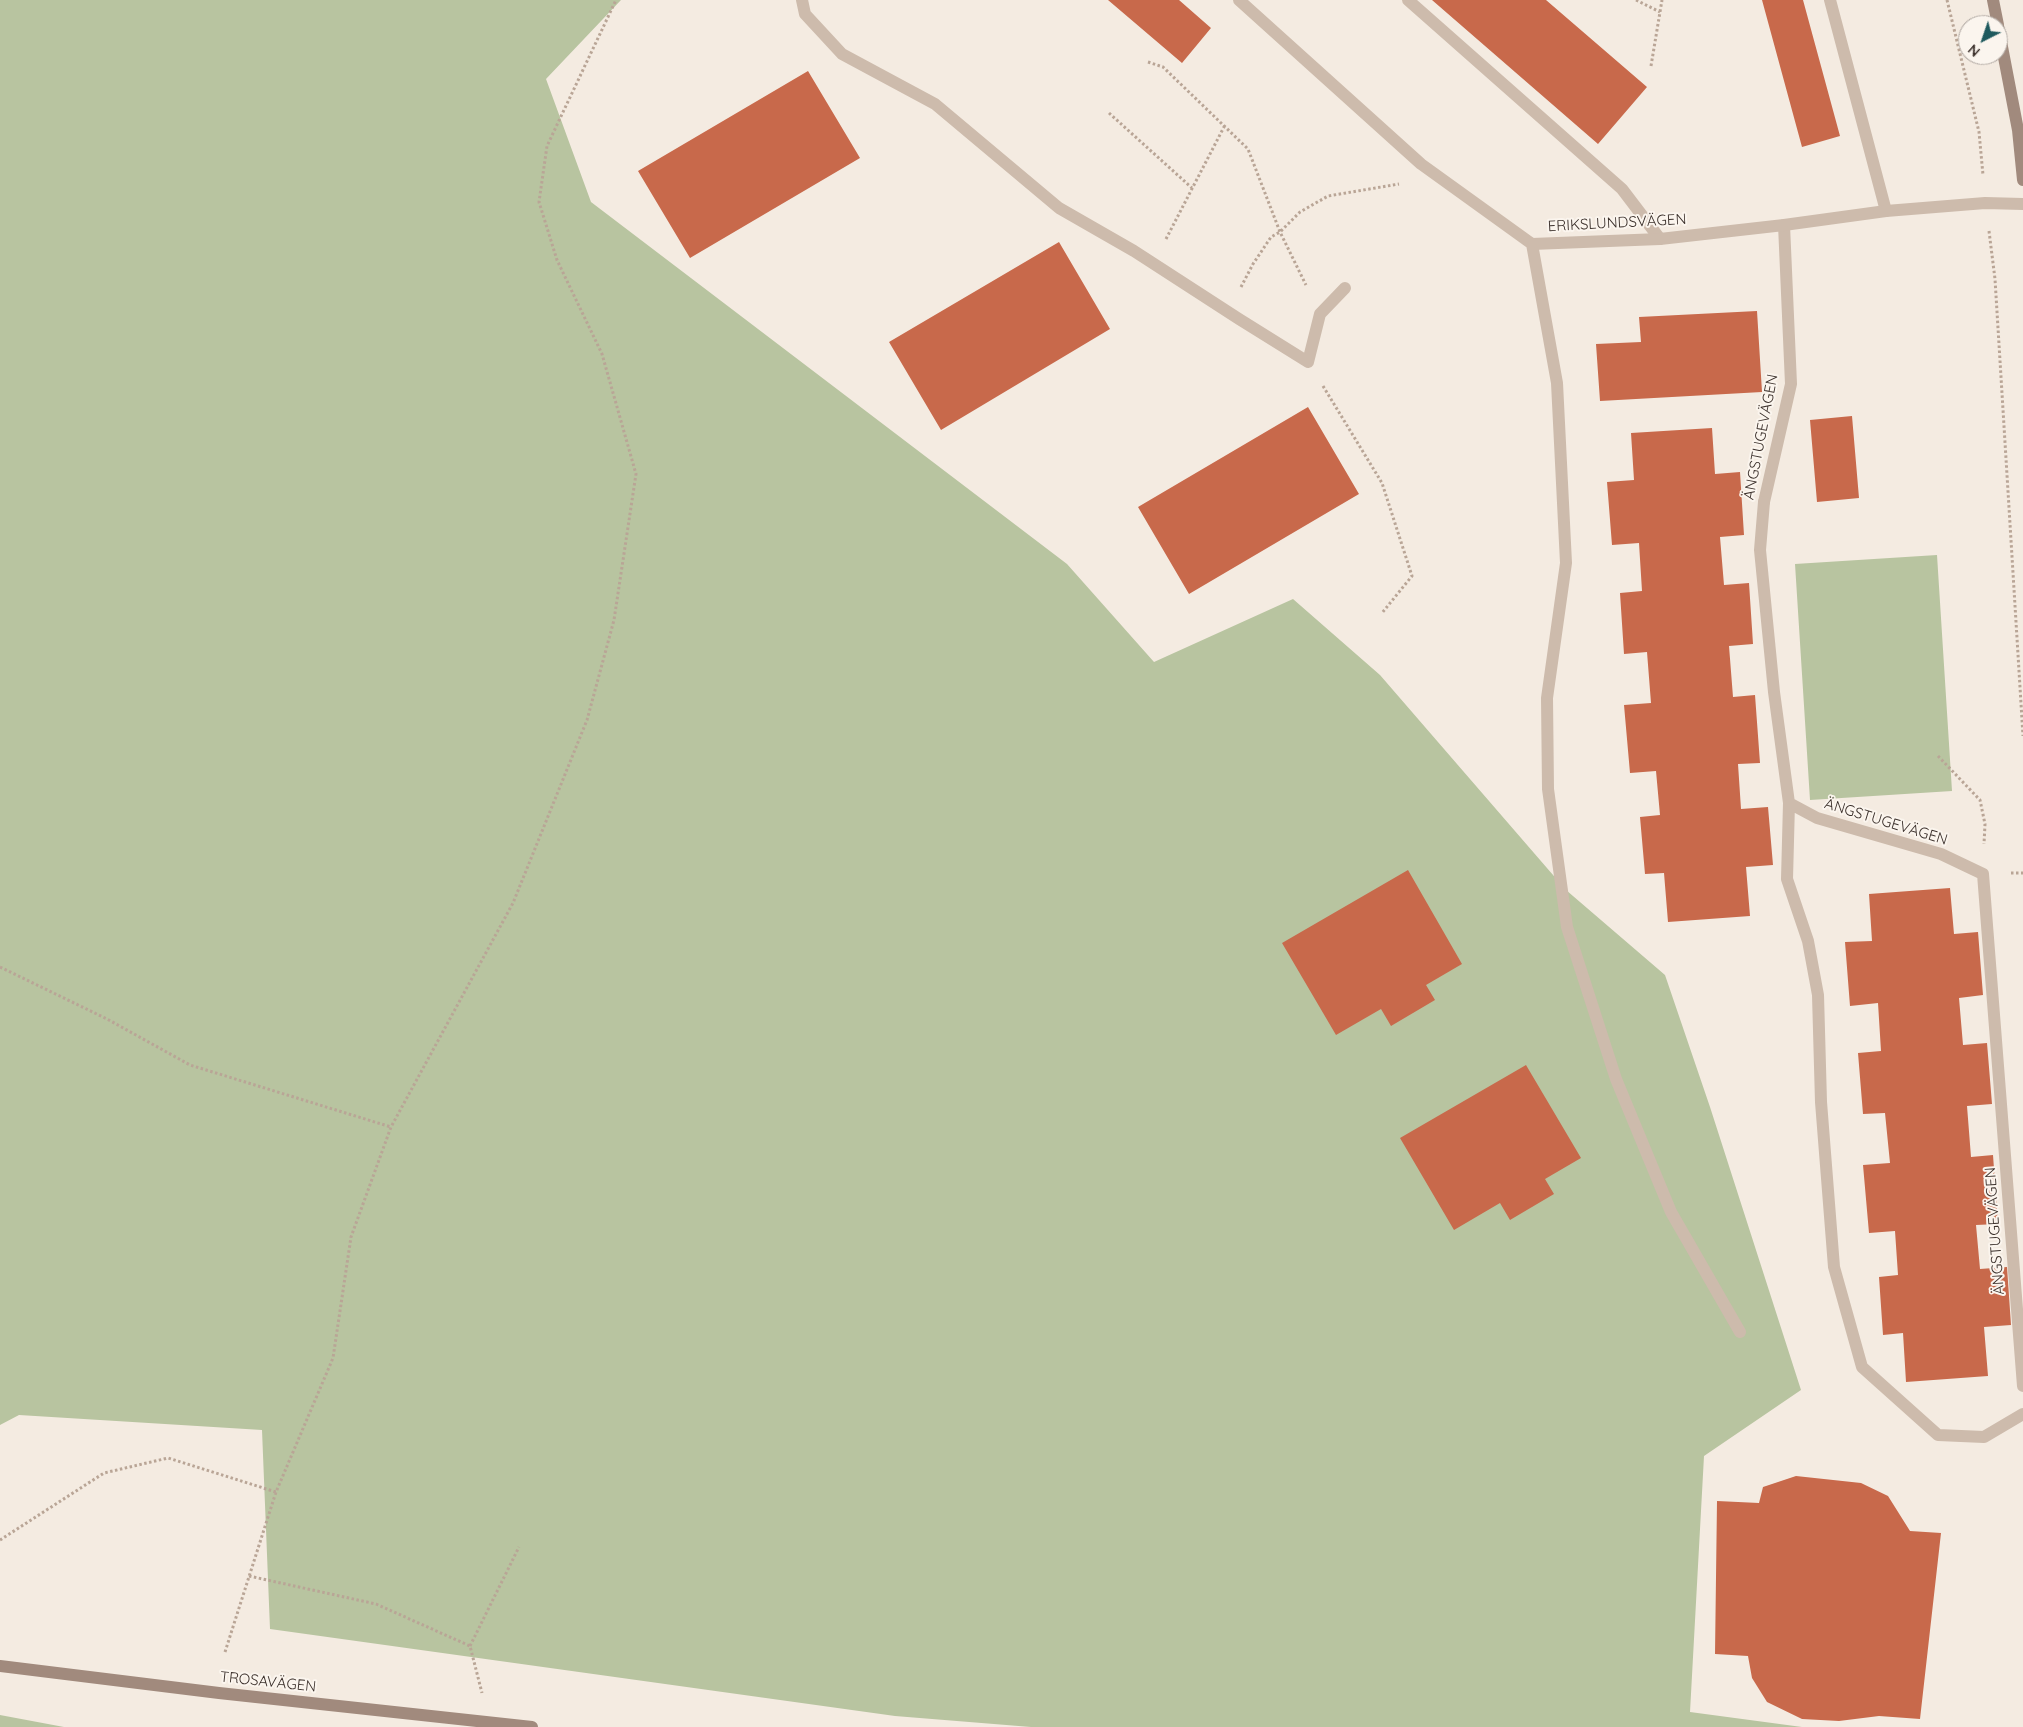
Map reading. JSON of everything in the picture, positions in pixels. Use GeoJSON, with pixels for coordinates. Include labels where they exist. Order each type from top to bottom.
{"type":"FeatureCollection","features":[{"type":"Feature","properties":{"kind":"main road"},"geometry":{"type":"LineString","coordinates":[[1993,0],[1996,15]]}},
{"type":"Feature","properties":{"kind":"main road"},"geometry":{"type":"LineString","coordinates":[[2006,65],[2018,130],[2023,180]]}},
{"type":"Feature","properties":{"kind":"main road","name":"TROSAVÄGEN"},"geometry":{"type":"LineString","coordinates":[[0,1666],[219,1693],[532,1727]]}},
{"type":"Feature","properties":{"kind":"street"},"geometry":{"type":"LineString","coordinates":[[802,0],[806,14],[842,54],[935,104],[1059,208],[1134,251],[1308,362],[1320,314],[1345,288]]}},
{"type":"Feature","properties":{"kind":"street","name":"ERIKSLUNDSVÄGEN"},"geometry":{"type":"LineString","coordinates":[[1239,0],[1421,164],[1532,244],[1660,239],[1886,211],[1985,203],[2023,204]]}},
{"type":"Feature","properties":{"kind":"street"},"geometry":{"type":"LineString","coordinates":[[1408,0],[1622,189],[1660,239]]}},
{"type":"Feature","properties":{"kind":"street"},"geometry":{"type":"LineString","coordinates":[[1830,0],[1886,211]]}},
{"type":"Feature","properties":{"kind":"street","name":"ÄNGSTUGEVÄGEN"},"geometry":{"type":"LineString","coordinates":[[1784,225],[1791,384],[1764,502],[1760,550],[1774,692],[1789,803],[1817,818],[1941,854],[1983,874],[2023,1386]]}},
{"type":"Feature","properties":{"kind":"street"},"geometry":{"type":"LineString","coordinates":[[1532,244],[1557,383],[1566,563],[1547,698],[1548,789],[1567,927],[1616,1079],[1671,1212],[1740,1332]]}},
{"type":"Feature","properties":{"kind":"street"},"geometry":{"type":"LineString","coordinates":[[1789,803],[1787,879],[1808,941],[1818,995],[1821,1102],[1834,1267],[1862,1367],[1938,1434],[1984,1437],[2023,1414]]}},
{"type":"Feature","properties":{"kind":"path"},"geometry":{"type":"LineString","coordinates":[[225,1652],[276,1492],[334,1358],[351,1237],[391,1127],[513,903],[587,720],[614,620],[636,474],[602,354],[556,260],[539,202],[547,146],[616,0]]}},
{"type":"Feature","properties":{"kind":"path"},"geometry":{"type":"LineString","coordinates":[[1636,0],[1660,12]]}},
{"type":"Feature","properties":{"kind":"path"},"geometry":{"type":"LineString","coordinates":[[1651,66],[1662,0]]}},
{"type":"Feature","properties":{"kind":"path"},"geometry":{"type":"LineString","coordinates":[[1947,0],[1979,132],[1985,203],[1995,279],[2023,736]]}},
{"type":"Feature","properties":{"kind":"path"},"geometry":{"type":"LineString","coordinates":[[1148,62],[1163,67],[1248,149],[1280,232],[1320,314]]}},
{"type":"Feature","properties":{"kind":"path"},"geometry":{"type":"LineString","coordinates":[[1109,114],[1192,188]]}},
{"type":"Feature","properties":{"kind":"path"},"geometry":{"type":"LineString","coordinates":[[1154,264],[1225,125]]}},
{"type":"Feature","properties":{"kind":"path"},"geometry":{"type":"LineString","coordinates":[[1229,312],[1253,264],[1271,237],[1280,232],[1300,212],[1328,196],[1403,184],[1421,164]]}},
{"type":"Feature","properties":{"kind":"path"},"geometry":{"type":"LineString","coordinates":[[1308,362],[1382,483],[1412,576],[1382,613]]}},
{"type":"Feature","properties":{"kind":"path"},"geometry":{"type":"LineString","coordinates":[[1938,756],[1980,800],[1985,824],[1983,874]]}},
{"type":"Feature","properties":{"kind":"path"},"geometry":{"type":"LineString","coordinates":[[0,967],[107,1019],[190,1065],[391,1127]]}},
{"type":"Feature","properties":{"kind":"path"},"geometry":{"type":"LineString","coordinates":[[0,1540],[104,1473],[168,1458],[276,1492]]}},
{"type":"Feature","properties":{"kind":"path"},"geometry":{"type":"LineString","coordinates":[[490,1722],[470,1646],[519,1547]]}},
{"type":"Feature","properties":{"kind":"path"},"geometry":{"type":"LineString","coordinates":[[249,1576],[376,1604],[470,1646]]}},
{"type":"Feature","properties":{"kind":"green space"},"geometry":{"type":"Polygon","coordinates":[[[0,0],[621,0],[546,79],[591,202],[1067,564],[1154,662],[1293,599],[1380,675],[1566,890],[1665,975],[1710,1107],[1801,1390],[1704,1456],[1690,1712],[1802,1727],[1031,1727],[895,1716],[270,1629],[262,1430],[19,1415],[0,1425],[0,0]]]}},
{"type":"Feature","properties":{"kind":"green space"},"geometry":{"type":"Polygon","coordinates":[[[1937,555],[1952,791],[1810,800],[1795,564],[1937,555]]]}},
{"type":"Feature","properties":{"kind":"green space"},"geometry":{"type":"Polygon","coordinates":[[[0,1715],[64,1727],[0,1727],[0,1715]]]}},
{"type":"Feature","properties":{"kind":"building"},"geometry":{"type":"Polygon","coordinates":[[[1108,0],[1179,0],[1211,28],[1182,63],[1108,0]]]}},
{"type":"Feature","properties":{"kind":"building"},"geometry":{"type":"Polygon","coordinates":[[[1432,0],[1546,0],[1647,87],[1598,144],[1432,0]]]}},
{"type":"Feature","properties":{"kind":"building"},"geometry":{"type":"Polygon","coordinates":[[[1762,0],[1803,0],[1840,136],[1802,147],[1762,0]]]}},
{"type":"Feature","properties":{"kind":"building"},"geometry":{"type":"Polygon","coordinates":[[[808,71],[860,158],[690,258],[638,171],[808,71]]]}},
{"type":"Feature","properties":{"kind":"building"},"geometry":{"type":"Polygon","coordinates":[[[1059,242],[1110,329],[941,430],[889,342],[1059,242]]]}},
{"type":"Feature","properties":{"kind":"building"},"geometry":{"type":"Polygon","coordinates":[[[1757,311],[1762,392],[1600,401],[1596,344],[1641,342],[1639,317],[1757,311]]]}},
{"type":"Feature","properties":{"kind":"building"},"geometry":{"type":"Polygon","coordinates":[[[1308,407],[1359,494],[1189,594],[1138,507],[1308,407]]]}},
{"type":"Feature","properties":{"kind":"building"},"geometry":{"type":"Polygon","coordinates":[[[1852,416],[1859,498],[1817,502],[1810,420],[1852,416]]]}},
{"type":"Feature","properties":{"kind":"building"},"geometry":{"type":"Polygon","coordinates":[[[1712,428],[1715,474],[1740,472],[1744,535],[1720,537],[1724,585],[1749,583],[1753,644],[1729,646],[1733,697],[1755,695],[1760,763],[1738,764],[1741,809],[1768,807],[1773,865],[1746,867],[1750,916],[1668,922],[1664,873],[1645,874],[1640,817],[1660,815],[1656,771],[1630,773],[1624,705],[1651,703],[1647,652],[1624,654],[1620,593],[1642,591],[1639,543],[1612,545],[1607,482],[1634,480],[1631,433],[1712,428]]]}},
{"type":"Feature","properties":{"kind":"building"},"geometry":{"type":"Polygon","coordinates":[[[1408,870],[1462,964],[1426,985],[1435,1000],[1391,1026],[1381,1009],[1336,1035],[1282,943],[1408,870]]]}},
{"type":"Feature","properties":{"kind":"building"},"geometry":{"type":"Polygon","coordinates":[[[1950,888],[1954,934],[1978,932],[1983,995],[1959,998],[1963,1045],[1987,1043],[1992,1104],[1967,1106],[1971,1157],[1993,1155],[1998,1224],[1976,1225],[1980,1269],[2007,1267],[2011,1325],[1984,1327],[1988,1376],[1906,1382],[1903,1333],[1883,1335],[1879,1277],[1898,1275],[1895,1231],[1869,1233],[1863,1165],[1890,1163],[1885,1113],[1863,1114],[1858,1053],[1881,1051],[1878,1003],[1850,1006],[1845,942],[1872,941],[1869,894],[1950,888]]]}},
{"type":"Feature","properties":{"kind":"building"},"geometry":{"type":"Polygon","coordinates":[[[1526,1065],[1581,1158],[1545,1179],[1554,1194],[1510,1220],[1500,1203],[1454,1230],[1400,1138],[1526,1065]]]}},
{"type":"Feature","properties":{"kind":"building"},"geometry":{"type":"Polygon","coordinates":[[[1796,1476],[1861,1483],[1888,1496],[1910,1531],[1941,1533],[1920,1719],[1879,1716],[1839,1721],[1802,1719],[1767,1702],[1752,1678],[1748,1656],[1715,1654],[1717,1501],[1759,1503],[1763,1487],[1796,1476]]]}}]}
